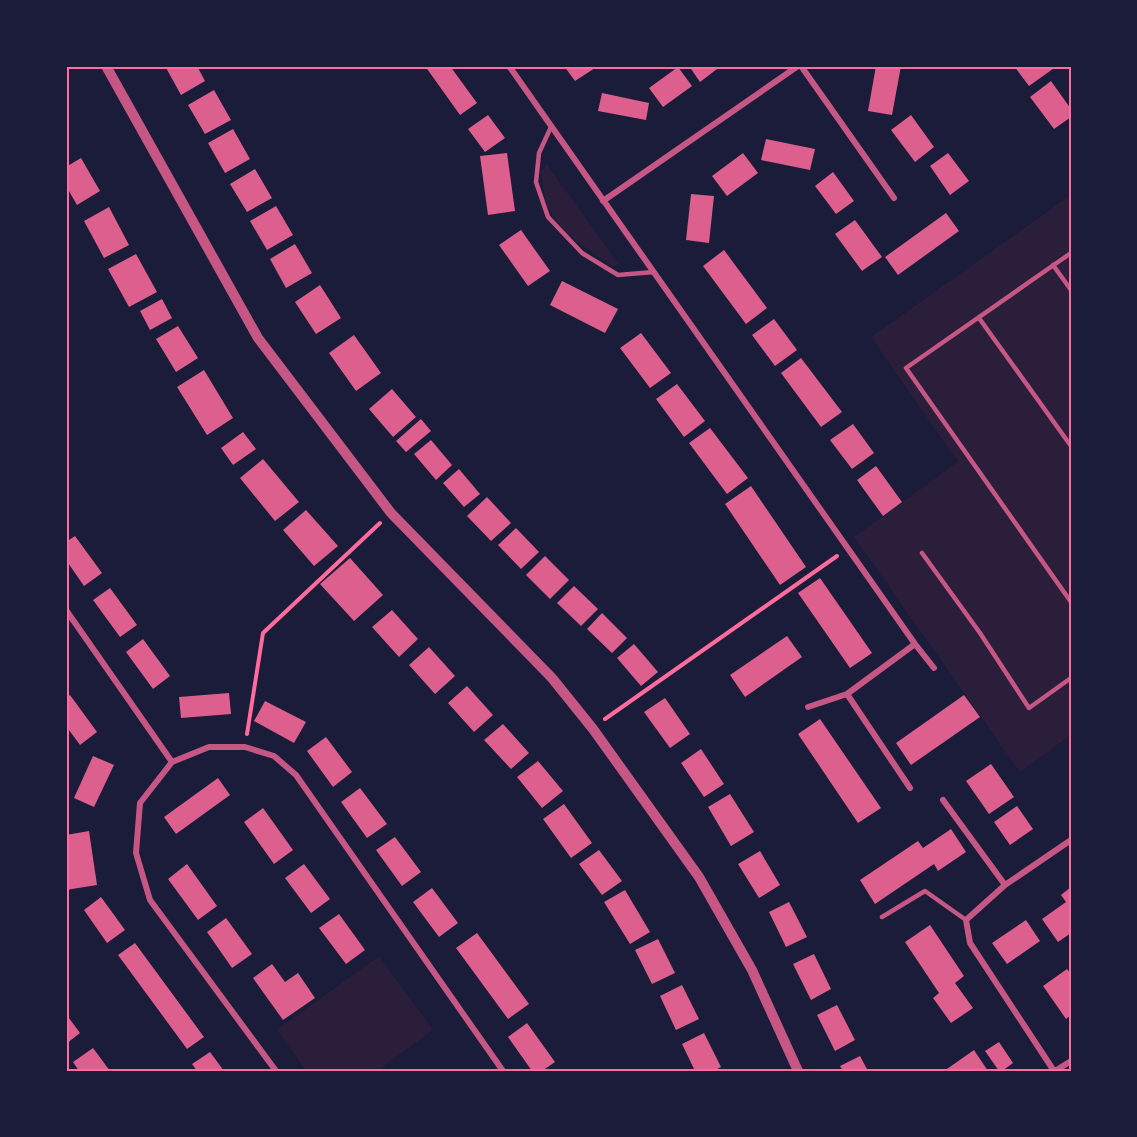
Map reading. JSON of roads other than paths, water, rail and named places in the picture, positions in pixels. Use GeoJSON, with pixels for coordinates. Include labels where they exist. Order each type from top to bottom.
{"type":"FeatureCollection","features":[{"type":"Feature","properties":{"kind":"street"},"geometry":{"type":"LineString","coordinates":[[106,66],[258,338],[391,513],[552,678],[592,729],[699,877],[752,970],[798,1071]]}},
{"type":"Feature","properties":{"kind":"street"},"geometry":{"type":"LineString","coordinates":[[509,66],[934,668]]}},
{"type":"Feature","properties":{"kind":"street"},"geometry":{"type":"LineString","coordinates":[[603,201],[800,66],[894,198]]}},
{"type":"Feature","properties":{"kind":"street"},"geometry":{"type":"LineString","coordinates":[[66,610],[172,762]]}},
{"type":"Feature","properties":{"kind":"street"},"geometry":{"type":"LineString","coordinates":[[808,707],[848,694],[915,644]]}},
{"type":"Feature","properties":{"kind":"street"},"geometry":{"type":"LineString","coordinates":[[848,694],[910,788]]}},
{"type":"Feature","properties":{"kind":"street"},"geometry":{"type":"LineString","coordinates":[[276,1071],[150,900],[136,853],[140,803],[172,762],[209,747],[245,747],[274,756],[296,775],[503,1071]]}},
{"type":"Feature","properties":{"kind":"street"},"geometry":{"type":"LineString","coordinates":[[943,800],[1005,885]]}},
{"type":"Feature","properties":{"kind":"street"},"geometry":{"type":"LineString","coordinates":[[1071,840],[1005,885],[966,920],[970,943],[1055,1071],[1071,1061]]}},
{"type":"Feature","properties":{"kind":"lane"},"geometry":{"type":"LineString","coordinates":[[551,127],[538,153],[536,182],[548,217],[582,253],[618,275],[654,272]]}},
{"type":"Feature","properties":{"kind":"lane"},"geometry":{"type":"LineString","coordinates":[[1071,253],[906,368],[1071,602]]}},
{"type":"Feature","properties":{"kind":"lane"},"geometry":{"type":"LineString","coordinates":[[1053,265],[1071,290]]}},
{"type":"Feature","properties":{"kind":"lane"},"geometry":{"type":"LineString","coordinates":[[979,318],[1071,446]]}},
{"type":"Feature","properties":{"kind":"lane"},"geometry":{"type":"LineString","coordinates":[[922,553],[980,633],[1029,708],[1071,678]]}},
{"type":"Feature","properties":{"kind":"lane"},"geometry":{"type":"LineString","coordinates":[[882,917],[925,891],[966,920]]}}]}
